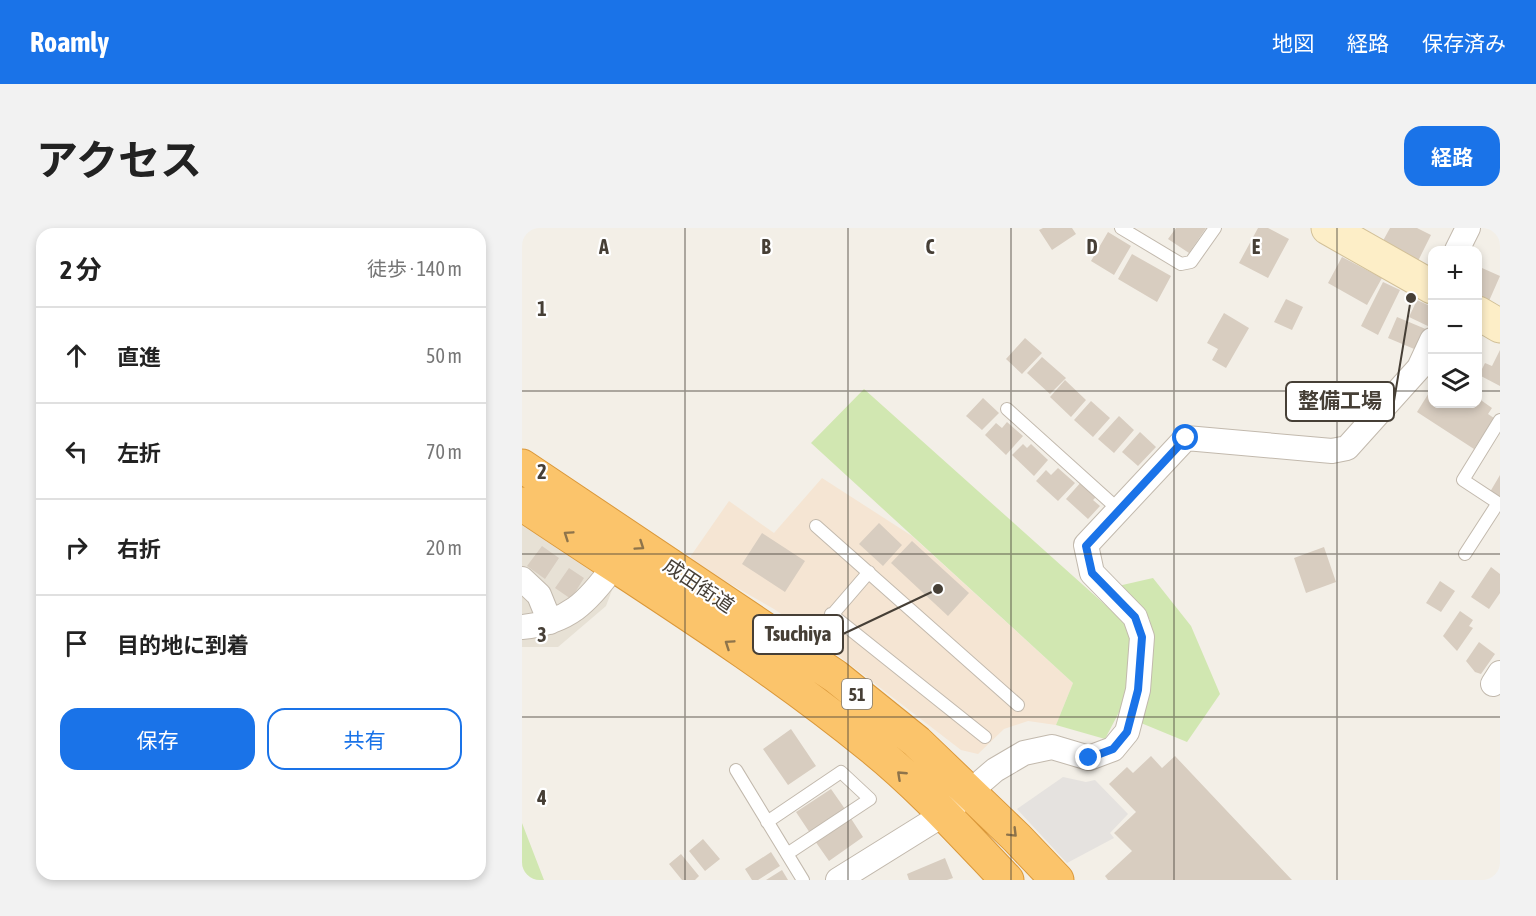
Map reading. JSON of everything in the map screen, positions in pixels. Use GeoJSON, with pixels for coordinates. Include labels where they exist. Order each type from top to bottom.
{"type":"FeatureCollection","features":[{"type":"Feature","properties":{"kind":"highway","name":"成田街道"},"geometry":{"type":"LineString","coordinates":[[522,466],[835,676],[917,742],[971,792],[1057,880]]}},
{"type":"Feature","properties":{"kind":"highway","name":"成田街道"},"geometry":{"type":"LineString","coordinates":[[522,504],[761,665],[871,747],[944,814],[1007,880]]}},
{"type":"Feature","properties":{"kind":"street"},"geometry":{"type":"LineString","coordinates":[[1328,228],[1428,285]]}},
{"type":"Feature","properties":{"kind":"street"},"geometry":{"type":"LineString","coordinates":[[1459,246],[1468,228]]}},
{"type":"Feature","properties":{"kind":"street"},"geometry":{"type":"LineString","coordinates":[[1482,315],[1500,326]]}},
{"type":"Feature","properties":{"kind":"street"},"geometry":{"type":"LineString","coordinates":[[838,880],[944,814],[995,770],[1024,753],[1052,747],[1089,758],[1113,749],[1127,732],[1138,690],[1142,637],[1135,617],[1092,573],[1086,546],[1186,438],[1332,451],[1347,448],[1419,368],[1428,349]]}},
{"type":"Feature","properties":{"kind":"street"},"geometry":{"type":"LineString","coordinates":[[522,627],[550,622],[573,612],[594,595],[614,566]]}},
{"type":"Feature","properties":{"kind":"street"},"geometry":{"type":"LineString","coordinates":[[522,579],[539,595],[550,622]]}},
{"type":"Feature","properties":{"kind":"lane"},"geometry":{"type":"LineString","coordinates":[[1121,228],[1181,264],[1191,262],[1215,228]]}},
{"type":"Feature","properties":{"kind":"lane"},"geometry":{"type":"LineString","coordinates":[[1007,409],[1119,510]]}},
{"type":"Feature","properties":{"kind":"lane"},"geometry":{"type":"LineString","coordinates":[[1465,554],[1498,503],[1463,480],[1500,420]]}},
{"type":"Feature","properties":{"kind":"lane"},"geometry":{"type":"LineString","coordinates":[[816,526],[1018,705]]}},
{"type":"Feature","properties":{"kind":"lane"},"geometry":{"type":"LineString","coordinates":[[800,653],[831,614],[869,573]]}},
{"type":"Feature","properties":{"kind":"lane"},"geometry":{"type":"LineString","coordinates":[[831,614],[985,737]]}},
{"type":"Feature","properties":{"kind":"lane"},"geometry":{"type":"LineString","coordinates":[[736,770],[803,880]]}},
{"type":"Feature","properties":{"kind":"lane"},"geometry":{"type":"LineString","coordinates":[[767,822],[841,772],[870,799],[787,854]]}},
{"type":"Feature","properties":{"kind":"shaded area"},"geometry":{"type":"Polygon","coordinates":[[[822,478],[912,536],[1073,683],[1056,725],[1028,721],[1004,729],[978,754],[961,750],[813,636],[774,609],[688,560],[729,501],[774,533],[822,478]]]}},
{"type":"Feature","properties":{"kind":"shaded area"},"geometry":{"type":"Polygon","coordinates":[[[522,524],[615,582],[606,606],[558,647],[522,647],[522,524]]]}},
{"type":"Feature","properties":{"kind":"shaded area"},"geometry":{"type":"Polygon","coordinates":[[[1063,777],[1086,782],[1095,780],[1128,814],[1110,833],[1114,838],[1067,863],[1017,809],[1063,777]]]}},
{"type":"Feature","properties":{"kind":"green space"},"geometry":{"type":"Polygon","coordinates":[[[864,389],[1130,627],[1127,697],[1105,739],[1056,725],[1073,683],[811,443],[864,389]]]}},
{"type":"Feature","properties":{"kind":"green space"},"geometry":{"type":"Polygon","coordinates":[[[1153,578],[1191,626],[1220,694],[1187,742],[1141,723],[1150,659],[1150,620],[1118,586],[1153,578]]]}},
{"type":"Feature","properties":{"kind":"green space"},"geometry":{"type":"Polygon","coordinates":[[[522,823],[544,880],[522,880],[522,823]]]}},
{"type":"Feature","properties":{"kind":"building"},"geometry":{"type":"Polygon","coordinates":[[[1072,228],[1076,234],[1052,250],[1039,230],[1072,228]]]}},
{"type":"Feature","properties":{"kind":"building"},"geometry":{"type":"Polygon","coordinates":[[[1176,228],[1206,228],[1189,253],[1168,239],[1176,228]]]}},
{"type":"Feature","properties":{"kind":"building"},"geometry":{"type":"Polygon","coordinates":[[[1258,228],[1268,228],[1289,239],[1268,278],[1239,263],[1258,228]]]}},
{"type":"Feature","properties":{"kind":"building"},"geometry":{"type":"Polygon","coordinates":[[[1390,228],[1417,228],[1431,235],[1415,267],[1379,248],[1390,228]]]}},
{"type":"Feature","properties":{"kind":"building"},"geometry":{"type":"Polygon","coordinates":[[[1108,232],[1131,246],[1114,275],[1091,261],[1108,232]]]}},
{"type":"Feature","properties":{"kind":"building"},"geometry":{"type":"Polygon","coordinates":[[[1132,254],[1171,276],[1157,302],[1118,279],[1132,254]]]}},
{"type":"Feature","properties":{"kind":"building"},"geometry":{"type":"Polygon","coordinates":[[[1342,257],[1382,278],[1367,305],[1328,283],[1342,257]]]}},
{"type":"Feature","properties":{"kind":"building"},"geometry":{"type":"Polygon","coordinates":[[[1482,268],[1500,276],[1489,301],[1482,298],[1482,268]]]}},
{"type":"Feature","properties":{"kind":"building"},"geometry":{"type":"Polygon","coordinates":[[[1383,282],[1400,290],[1378,335],[1361,326],[1383,282]]]}},
{"type":"Feature","properties":{"kind":"building"},"geometry":{"type":"Polygon","coordinates":[[[1286,299],[1303,307],[1292,330],[1274,322],[1286,299]]]}},
{"type":"Feature","properties":{"kind":"building"},"geometry":{"type":"Polygon","coordinates":[[[1417,300],[1428,305],[1428,326],[1409,317],[1417,300]]]}},
{"type":"Feature","properties":{"kind":"building"},"geometry":{"type":"Polygon","coordinates":[[[1224,313],[1249,328],[1226,368],[1212,360],[1218,349],[1207,343],[1224,313]]]}},
{"type":"Feature","properties":{"kind":"building"},"geometry":{"type":"Polygon","coordinates":[[[1397,317],[1428,330],[1419,351],[1388,338],[1397,317]]]}},
{"type":"Feature","properties":{"kind":"building"},"geometry":{"type":"Polygon","coordinates":[[[1025,338],[1042,353],[1022,374],[1006,359],[1025,338]]]}},
{"type":"Feature","properties":{"kind":"building"},"geometry":{"type":"Polygon","coordinates":[[[1500,350],[1500,386],[1482,377],[1485,363],[1492,366],[1500,350]]]}},
{"type":"Feature","properties":{"kind":"building"},"geometry":{"type":"Polygon","coordinates":[[[1042,357],[1066,378],[1050,394],[1027,373],[1042,357]]]}},
{"type":"Feature","properties":{"kind":"building"},"geometry":{"type":"Polygon","coordinates":[[[1065,380],[1086,400],[1071,417],[1050,397],[1065,380]]]}},
{"type":"Feature","properties":{"kind":"building"},"geometry":{"type":"Polygon","coordinates":[[[1428,394],[1428,408],[1482,408],[1482,401],[1492,408],[1488,414],[1494,418],[1474,449],[1417,412],[1428,394]]]}},
{"type":"Feature","properties":{"kind":"building"},"geometry":{"type":"Polygon","coordinates":[[[983,398],[999,413],[982,430],[966,416],[983,398]]]}},
{"type":"Feature","properties":{"kind":"building"},"geometry":{"type":"Polygon","coordinates":[[[1091,401],[1110,418],[1093,437],[1074,420],[1091,401]]]}},
{"type":"Feature","properties":{"kind":"building"},"geometry":{"type":"Polygon","coordinates":[[[1119,416],[1134,430],[1114,453],[1098,439],[1119,416]]]}},
{"type":"Feature","properties":{"kind":"building"},"geometry":{"type":"Polygon","coordinates":[[[1007,422],[1023,436],[1006,455],[985,435],[996,423],[1002,428],[1007,422]]]}},
{"type":"Feature","properties":{"kind":"building"},"geometry":{"type":"Polygon","coordinates":[[[1140,432],[1156,447],[1138,466],[1122,452],[1140,432]]]}},
{"type":"Feature","properties":{"kind":"building"},"geometry":{"type":"Polygon","coordinates":[[[1023,444],[1027,448],[1031,444],[1048,460],[1034,476],[1012,455],[1023,444]]]}},
{"type":"Feature","properties":{"kind":"building"},"geometry":{"type":"Polygon","coordinates":[[[1058,468],[1075,483],[1058,501],[1036,481],[1046,470],[1051,475],[1058,468]]]}},
{"type":"Feature","properties":{"kind":"building"},"geometry":{"type":"Polygon","coordinates":[[[1500,475],[1500,498],[1490,492],[1500,475]]]}},
{"type":"Feature","properties":{"kind":"building"},"geometry":{"type":"Polygon","coordinates":[[[1082,481],[1098,495],[1093,500],[1100,506],[1088,519],[1066,499],[1082,481]]]}},
{"type":"Feature","properties":{"kind":"building"},"geometry":{"type":"Polygon","coordinates":[[[879,523],[902,545],[883,566],[859,544],[879,523]]]}},
{"type":"Feature","properties":{"kind":"building"},"geometry":{"type":"Polygon","coordinates":[[[762,533],[805,561],[785,592],[742,564],[762,533]]]}},
{"type":"Feature","properties":{"kind":"building"},"geometry":{"type":"Polygon","coordinates":[[[912,541],[969,593],[948,616],[891,563],[912,541]]]}},
{"type":"Feature","properties":{"kind":"building"},"geometry":{"type":"Polygon","coordinates":[[[542,546],[559,558],[545,579],[527,566],[542,546]]]}},
{"type":"Feature","properties":{"kind":"building"},"geometry":{"type":"Polygon","coordinates":[[[1324,547],[1336,582],[1306,593],[1294,558],[1324,547]]]}},
{"type":"Feature","properties":{"kind":"building"},"geometry":{"type":"Polygon","coordinates":[[[1491,567],[1500,574],[1500,593],[1489,609],[1471,597],[1491,567]]]}},
{"type":"Feature","properties":{"kind":"building"},"geometry":{"type":"Polygon","coordinates":[[[569,568],[584,578],[571,599],[555,588],[569,568]]]}},
{"type":"Feature","properties":{"kind":"building"},"geometry":{"type":"Polygon","coordinates":[[[1440,581],[1455,591],[1441,612],[1426,603],[1440,581]]]}},
{"type":"Feature","properties":{"kind":"building"},"geometry":{"type":"Polygon","coordinates":[[[1460,611],[1473,620],[1469,626],[1473,628],[1457,651],[1443,636],[1460,611]]]}},
{"type":"Feature","properties":{"kind":"building"},"geometry":{"type":"Polygon","coordinates":[[[1479,642],[1495,654],[1481,674],[1475,672],[1466,661],[1479,642]]]}},
{"type":"Feature","properties":{"kind":"building"},"geometry":{"type":"Polygon","coordinates":[[[791,729],[816,766],[788,785],[763,749],[791,729]]]}},
{"type":"Feature","properties":{"kind":"building"},"geometry":{"type":"Polygon","coordinates":[[[1151,756],[1162,768],[1175,756],[1292,880],[1108,880],[1105,876],[1132,851],[1114,833],[1136,812],[1109,784],[1127,767],[1133,773],[1151,756]]]}},
{"type":"Feature","properties":{"kind":"building"},"geometry":{"type":"Polygon","coordinates":[[[831,789],[845,809],[810,833],[796,812],[831,789]]]}},
{"type":"Feature","properties":{"kind":"building"},"geometry":{"type":"Polygon","coordinates":[[[850,817],[863,837],[829,861],[815,841],[850,817]]]}},
{"type":"Feature","properties":{"kind":"building"},"geometry":{"type":"Polygon","coordinates":[[[703,839],[720,859],[705,871],[689,851],[703,839]]]}},
{"type":"Feature","properties":{"kind":"building"},"geometry":{"type":"Polygon","coordinates":[[[771,852],[780,866],[758,880],[752,880],[745,869],[771,852]]]}},
{"type":"Feature","properties":{"kind":"building"},"geometry":{"type":"Polygon","coordinates":[[[681,854],[699,876],[695,880],[682,880],[669,864],[681,854]]]}},
{"type":"Feature","properties":{"kind":"building"},"geometry":{"type":"Polygon","coordinates":[[[945,858],[953,878],[909,880],[907,874],[945,858]]]}},
{"type":"Feature","properties":{"kind":"building"},"geometry":{"type":"Polygon","coordinates":[[[782,870],[788,880],[766,880],[782,870]]]}},
{"type":"Feature","properties":{"kind":"place","name":"整備工場"},"geometry":{"type":"Point","coordinates":[1411,298]}},
{"type":"Feature","properties":{"kind":"place","name":"Tsuchiya"},"geometry":{"type":"Point","coordinates":[938,589]}},
{"type":"Feature","properties":{"kind":"route"},"geometry":{"type":"LineString","coordinates":[[1089,758],[1113,749],[1127,732],[1138,690],[1142,637],[1135,617],[1092,573],[1086,546],[1186,438]]}}]}
